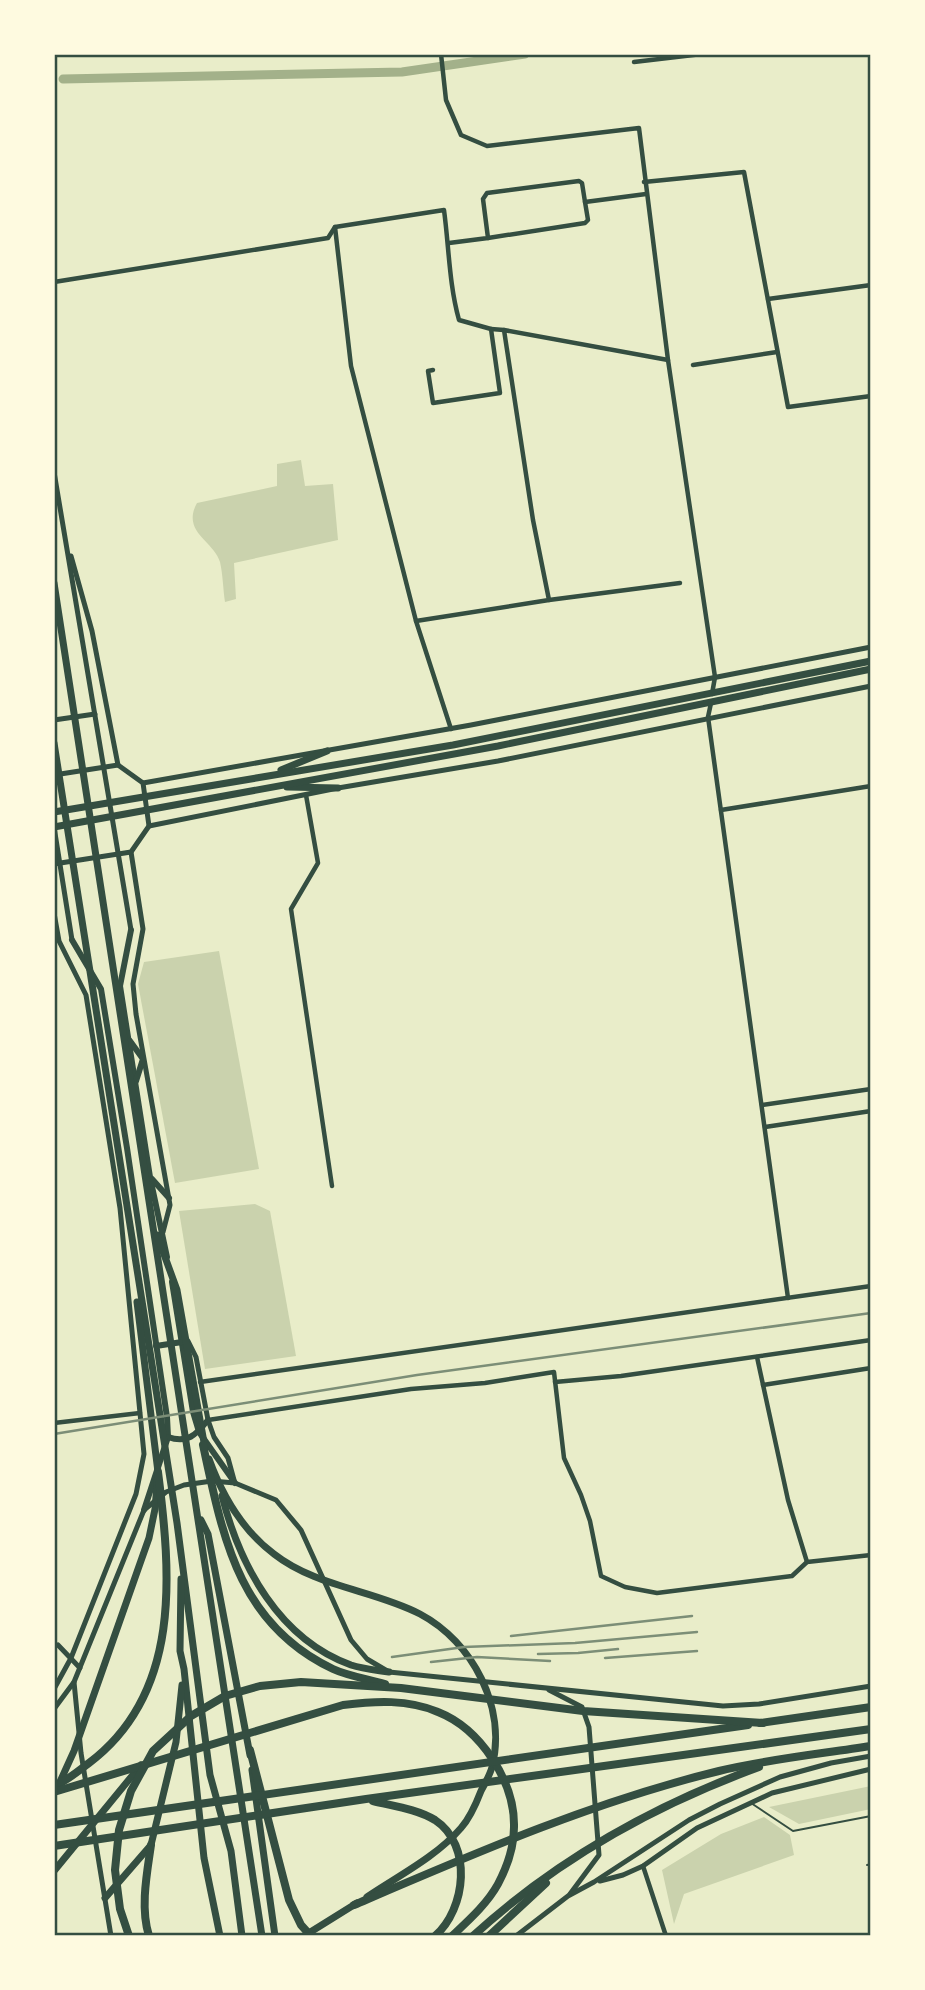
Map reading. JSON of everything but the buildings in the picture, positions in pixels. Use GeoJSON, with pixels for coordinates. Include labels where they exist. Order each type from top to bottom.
{"type":"FeatureCollection","features":[{"type":"Feature","properties":{"kind":"highway"},"geometry":{"type":"LineString","coordinates":[[54,583],[262,1936]]}},
{"type":"Feature","properties":{"kind":"highway"},"geometry":{"type":"LineString","coordinates":[[54,812],[453,745],[871,661]]}},
{"type":"Feature","properties":{"kind":"highway"},"geometry":{"type":"LineString","coordinates":[[54,827],[499,746],[871,669]]}},
{"type":"Feature","properties":{"kind":"highway"},"geometry":{"type":"LineString","coordinates":[[54,743],[177,1523],[210,1775],[231,1851],[242,1936]]}},
{"type":"Feature","properties":{"kind":"highway"},"geometry":{"type":"LineString","coordinates":[[271,774],[327,751]]}},
{"type":"Feature","properties":{"kind":"highway"},"geometry":{"type":"LineString","coordinates":[[272,787],[338,788]]}},
{"type":"Feature","properties":{"kind":"highway"},"geometry":{"type":"LineString","coordinates":[[151,1218],[177,1290],[203,1445],[220,1526],[248,1594],[269,1620],[305,1654],[335,1670],[401,1688]]}},
{"type":"Feature","properties":{"kind":"highway"},"geometry":{"type":"LineString","coordinates":[[54,1786],[109,1748],[134,1713],[153,1676],[164,1635],[167,1594],[166,1537],[129,1223]]}},
{"type":"Feature","properties":{"kind":"highway"},"geometry":{"type":"LineString","coordinates":[[203,1445],[254,1580],[293,1629],[323,1652],[353,1666],[388,1672]]}},
{"type":"Feature","properties":{"kind":"highway"},"geometry":{"type":"LineString","coordinates":[[54,1793],[74,1751],[149,1538],[155,1510],[158,1472]]}},
{"type":"Feature","properties":{"kind":"highway"},"geometry":{"type":"LineString","coordinates":[[221,1492],[252,1534],[273,1554],[299,1570],[388,1601],[433,1622],[472,1663],[488,1693],[494,1717],[496,1740],[492,1767],[461,1828],[428,1857],[304,1936]]}},
{"type":"Feature","properties":{"kind":"highway"},"geometry":{"type":"LineString","coordinates":[[198,1514],[208,1534],[250,1750],[275,1936]]}},
{"type":"Feature","properties":{"kind":"highway"},"geometry":{"type":"LineString","coordinates":[[181,1552],[180,1651],[204,1858],[220,1936]]}},
{"type":"Feature","properties":{"kind":"highway"},"geometry":{"type":"LineString","coordinates":[[149,1936],[146,1928],[146,1898],[151,1845],[176,1742],[184,1669]]}},
{"type":"Feature","properties":{"kind":"highway"},"geometry":{"type":"LineString","coordinates":[[54,1871],[153,1751],[191,1716],[225,1696],[260,1686],[301,1682],[401,1688],[583,1711],[763,1723]]}},
{"type":"Feature","properties":{"kind":"highway"},"geometry":{"type":"LineString","coordinates":[[54,1793],[343,1705],[407,1703],[439,1712],[461,1725],[480,1742],[496,1766],[508,1791],[514,1826],[512,1843],[498,1885],[478,1912],[452,1936]]}},
{"type":"Feature","properties":{"kind":"highway"},"geometry":{"type":"LineString","coordinates":[[54,1825],[871,1707]]}},
{"type":"Feature","properties":{"kind":"highway"},"geometry":{"type":"LineString","coordinates":[[54,1846],[366,1799],[871,1729]]}},
{"type":"Feature","properties":{"kind":"highway"},"geometry":{"type":"LineString","coordinates":[[354,1905],[568,1816],[718,1771],[871,1746]]}},
{"type":"Feature","properties":{"kind":"highway"},"geometry":{"type":"LineString","coordinates":[[250,1750],[289,1900],[301,1925],[311,1936]]}},
{"type":"Feature","properties":{"kind":"highway"},"geometry":{"type":"LineString","coordinates":[[129,1936],[120,1909],[116,1870],[119,1830],[131,1791],[153,1751]]}},
{"type":"Feature","properties":{"kind":"highway"},"geometry":{"type":"LineString","coordinates":[[473,1936],[505,1907],[571,1859],[690,1795],[785,1758]]}},
{"type":"Feature","properties":{"kind":"highway"},"geometry":{"type":"LineString","coordinates":[[366,1799],[419,1812],[436,1821],[447,1832],[459,1862],[461,1881],[453,1914],[439,1933]]}},
{"type":"Feature","properties":{"kind":"highway"},"geometry":{"type":"LineString","coordinates":[[105,1898],[151,1845]]}},
{"type":"Feature","properties":{"kind":"highway"},"geometry":{"type":"LineString","coordinates":[[489,1936],[571,1859]]}},
{"type":"Feature","properties":{"kind":"main road"},"geometry":{"type":"LineString","coordinates":[[131,930],[120,986],[150,1177],[163,1232],[193,1412],[199,1432],[235,1483]]}},
{"type":"Feature","properties":{"kind":"main road"},"geometry":{"type":"LineString","coordinates":[[72,940],[101,989],[127,1148],[168,1437],[144,1510]]}},
{"type":"Feature","properties":{"kind":"main road"},"geometry":{"type":"LineString","coordinates":[[129,1040],[143,1059],[135,1082]]}},
{"type":"Feature","properties":{"kind":"main road"},"geometry":{"type":"LineString","coordinates":[[150,1177],[169,1198]]}},
{"type":"Feature","properties":{"kind":"main road"},"geometry":{"type":"LineString","coordinates":[[156,1346],[182,1342]]}},
{"type":"Feature","properties":{"kind":"main road"},"geometry":{"type":"LineString","coordinates":[[168,1437],[178,1441],[190,1439],[208,1420]]}},
{"type":"Feature","properties":{"kind":"street"},"geometry":{"type":"LineString","coordinates":[[441,54],[446,100],[461,135],[487,146],[639,128],[668,360],[715,677],[708,717],[788,1298]]}},
{"type":"Feature","properties":{"kind":"street"},"geometry":{"type":"LineString","coordinates":[[634,62],[702,54]]}},
{"type":"Feature","properties":{"kind":"street"},"geometry":{"type":"LineString","coordinates":[[644,182],[744,172],[788,407],[871,396]]}},
{"type":"Feature","properties":{"kind":"street"},"geometry":{"type":"LineString","coordinates":[[449,243],[488,238],[585,223],[588,220],[582,183],[579,181],[487,193],[483,199],[488,238]]}},
{"type":"Feature","properties":{"kind":"street"},"geometry":{"type":"LineString","coordinates":[[585,202],[646,194]]}},
{"type":"Feature","properties":{"kind":"street"},"geometry":{"type":"LineString","coordinates":[[54,282],[328,238],[335,227],[444,210],[449,243],[449,276],[459,320],[491,329],[668,360]]}},
{"type":"Feature","properties":{"kind":"street"},"geometry":{"type":"LineString","coordinates":[[335,227],[351,366],[415,621],[451,729]]}},
{"type":"Feature","properties":{"kind":"street"},"geometry":{"type":"LineString","coordinates":[[767,299],[871,285]]}},
{"type":"Feature","properties":{"kind":"street"},"geometry":{"type":"LineString","coordinates":[[433,370],[428,371],[433,403],[500,393],[491,329]]}},
{"type":"Feature","properties":{"kind":"street"},"geometry":{"type":"LineString","coordinates":[[504,330],[533,520],[549,600]]}},
{"type":"Feature","properties":{"kind":"street"},"geometry":{"type":"LineString","coordinates":[[693,365],[777,352]]}},
{"type":"Feature","properties":{"kind":"street"},"geometry":{"type":"LineString","coordinates":[[54,472],[131,930]]}},
{"type":"Feature","properties":{"kind":"street"},"geometry":{"type":"LineString","coordinates":[[63,524],[92,631],[118,765],[143,783],[451,729],[871,647]]}},
{"type":"Feature","properties":{"kind":"street"},"geometry":{"type":"LineString","coordinates":[[415,621],[680,583]]}},
{"type":"Feature","properties":{"kind":"street"},"geometry":{"type":"LineString","coordinates":[[163,1232],[170,1205],[143,1059],[133,984],[143,929],[131,852],[149,827],[338,788],[498,761],[871,686]]}},
{"type":"Feature","properties":{"kind":"street"},"geometry":{"type":"LineString","coordinates":[[54,720],[95,713]]}},
{"type":"Feature","properties":{"kind":"street"},"geometry":{"type":"LineString","coordinates":[[54,775],[118,765]]}},
{"type":"Feature","properties":{"kind":"street"},"geometry":{"type":"LineString","coordinates":[[143,783],[149,827]]}},
{"type":"Feature","properties":{"kind":"street"},"geometry":{"type":"LineString","coordinates":[[721,810],[871,786]]}},
{"type":"Feature","properties":{"kind":"street"},"geometry":{"type":"LineString","coordinates":[[306,795],[318,863],[291,909],[332,1186]]}},
{"type":"Feature","properties":{"kind":"street"},"geometry":{"type":"LineString","coordinates":[[54,827],[72,940]]}},
{"type":"Feature","properties":{"kind":"street"},"geometry":{"type":"LineString","coordinates":[[54,864],[131,852]]}},
{"type":"Feature","properties":{"kind":"street"},"geometry":{"type":"LineString","coordinates":[[54,913],[59,941],[86,995],[120,1208],[144,1454],[136,1494],[71,1658],[54,1689]]}},
{"type":"Feature","properties":{"kind":"street"},"geometry":{"type":"LineString","coordinates":[[762,1105],[871,1090]]}},
{"type":"Feature","properties":{"kind":"street"},"geometry":{"type":"LineString","coordinates":[[765,1127],[871,1111]]}},
{"type":"Feature","properties":{"kind":"street"},"geometry":{"type":"LineString","coordinates":[[201,1382],[871,1286]]}},
{"type":"Feature","properties":{"kind":"street"},"geometry":{"type":"LineString","coordinates":[[178,1323],[196,1357],[208,1420],[214,1437],[228,1458],[235,1483]]}},
{"type":"Feature","properties":{"kind":"street"},"geometry":{"type":"LineString","coordinates":[[555,1382],[621,1376],[871,1340]]}},
{"type":"Feature","properties":{"kind":"street"},"geometry":{"type":"LineString","coordinates":[[757,1357],[788,1500],[807,1562]]}},
{"type":"Feature","properties":{"kind":"street"},"geometry":{"type":"LineString","coordinates":[[763,1385],[871,1368]]}},
{"type":"Feature","properties":{"kind":"street"},"geometry":{"type":"LineString","coordinates":[[208,1420],[411,1389],[554,1372],[564,1458],[582,1495],[601,1576],[625,1587],[657,1593],[792,1576],[807,1562],[871,1555]]}},
{"type":"Feature","properties":{"kind":"street"},"geometry":{"type":"LineString","coordinates":[[54,1423],[140,1413]]}},
{"type":"Feature","properties":{"kind":"street"},"geometry":{"type":"LineString","coordinates":[[54,1709],[74,1682],[144,1510],[166,1492],[184,1485],[212,1481],[235,1483],[276,1500],[301,1530],[351,1640],[367,1659],[388,1672],[723,1706],[759,1704],[871,1686]]}},
{"type":"Feature","properties":{"kind":"street"},"geometry":{"type":"LineString","coordinates":[[58,1645],[80,1668]]}},
{"type":"Feature","properties":{"kind":"street"},"geometry":{"type":"LineString","coordinates":[[74,1682],[81,1753],[111,1936]]}},
{"type":"Feature","properties":{"kind":"street"},"geometry":{"type":"LineString","coordinates":[[532,1686],[555,1692],[582,1707],[589,1727],[599,1855],[568,1896]]}},
{"type":"Feature","properties":{"kind":"street"},"geometry":{"type":"LineString","coordinates":[[516,1936],[568,1896],[689,1821],[752,1788],[831,1763],[871,1756]]}},
{"type":"Feature","properties":{"kind":"street"},"geometry":{"type":"LineString","coordinates":[[594,1882],[623,1875],[643,1866],[697,1828],[772,1793],[871,1769]]}},
{"type":"Feature","properties":{"kind":"street"},"geometry":{"type":"LineString","coordinates":[[643,1866],[666,1936]]}},
{"type":"Feature","properties":{"kind":"lane"},"geometry":{"type":"LineString","coordinates":[[750,1803],[793,1831],[871,1816]]}},
{"type":"Feature","properties":{"kind":"green space"},"geometry":{"type":"Polygon","coordinates":[[[301,460],[305,486],[333,484],[338,540],[234,563],[236,599],[225,602],[220,562],[193,522],[197,503],[277,486],[277,464],[301,460]]]}},
{"type":"Feature","properties":{"kind":"green space"},"geometry":{"type":"Polygon","coordinates":[[[219,951],[259,1169],[175,1183],[138,984],[144,962],[219,951]]]}},
{"type":"Feature","properties":{"kind":"green space"},"geometry":{"type":"Polygon","coordinates":[[[255,1204],[270,1211],[296,1356],[205,1369],[179,1211],[255,1204]]]}},
{"type":"Feature","properties":{"kind":"green space"},"geometry":{"type":"Polygon","coordinates":[[[871,1786],[871,1809],[799,1824],[769,1807],[871,1786]]]}},
{"type":"Feature","properties":{"kind":"green space"},"geometry":{"type":"Polygon","coordinates":[[[764,1817],[790,1835],[794,1855],[684,1894],[674,1924],[662,1870],[721,1834],[764,1817]]]}},
{"type":"Feature","properties":{"kind":"waterway"},"geometry":{"type":"LineString","coordinates":[[63,79],[402,72],[525,54]]}},
{"type":"Feature","properties":{"kind":"railway"},"geometry":{"type":"LineString","coordinates":[[54,1434],[417,1375],[871,1313]]}},
{"type":"Feature","properties":{"kind":"railway"},"geometry":{"type":"LineString","coordinates":[[511,1636],[692,1616]]}},
{"type":"Feature","properties":{"kind":"railway"},"geometry":{"type":"LineString","coordinates":[[392,1657],[464,1647],[575,1643],[697,1632]]}},
{"type":"Feature","properties":{"kind":"railway"},"geometry":{"type":"LineString","coordinates":[[538,1654],[618,1649]]}},
{"type":"Feature","properties":{"kind":"railway"},"geometry":{"type":"LineString","coordinates":[[605,1658],[697,1651]]}},
{"type":"Feature","properties":{"kind":"railway"},"geometry":{"type":"LineString","coordinates":[[431,1662],[477,1657],[550,1661]]}}]}
